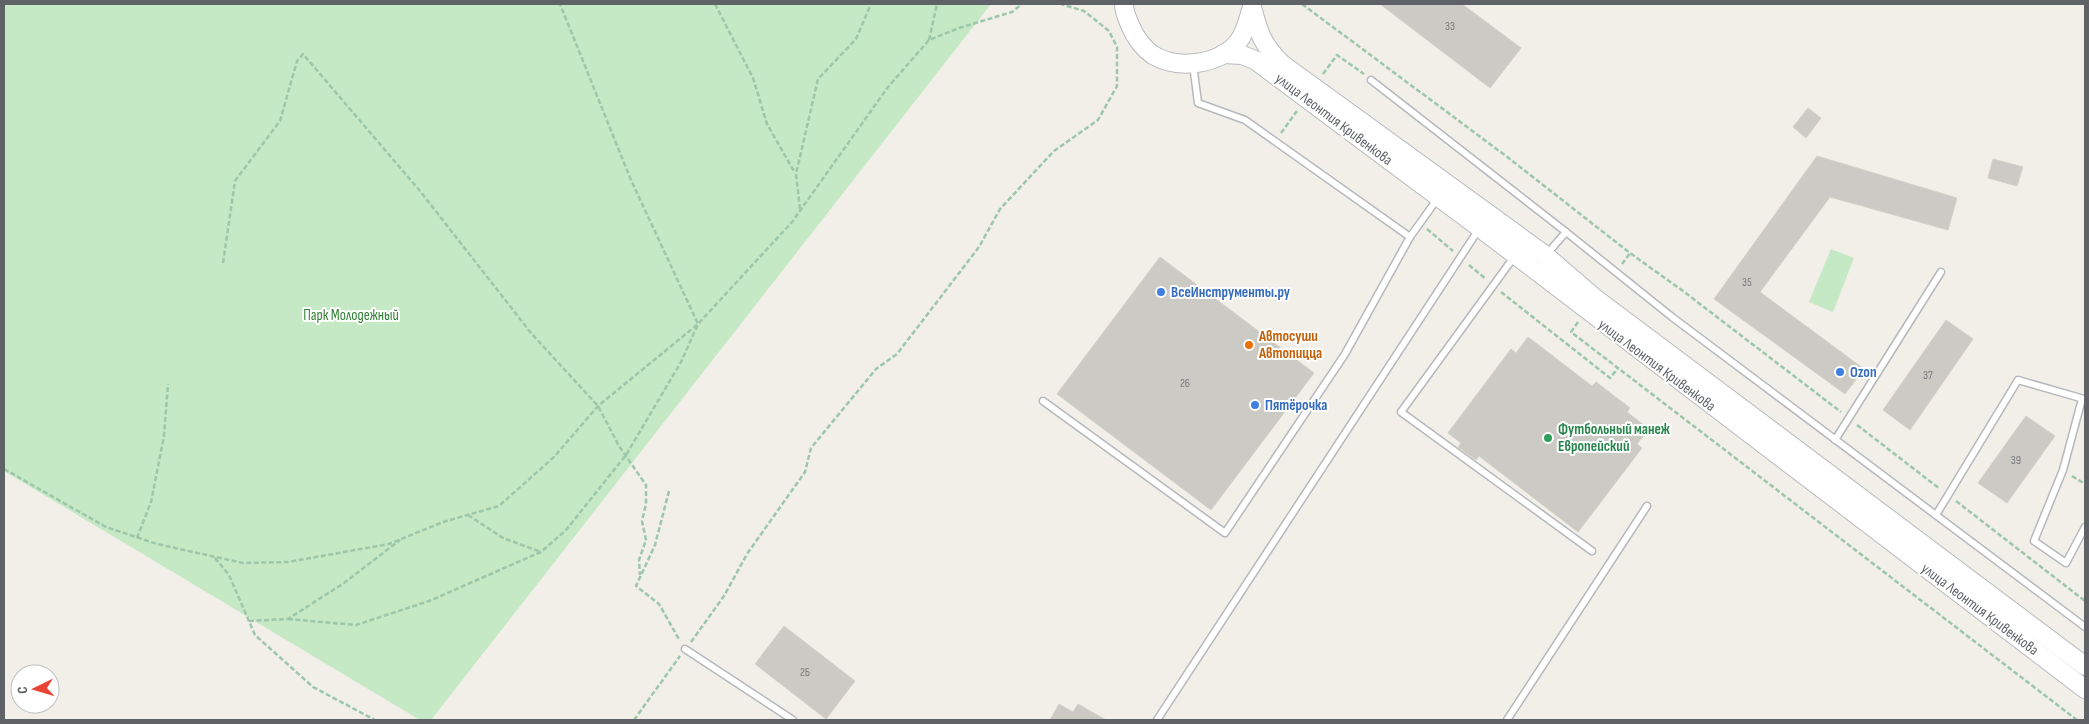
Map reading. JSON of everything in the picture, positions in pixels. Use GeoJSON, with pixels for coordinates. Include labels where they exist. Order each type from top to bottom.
{"type":"FeatureCollection","features":[{"type":"Feature","properties":{"kind":"street"},"geometry":{"type":"LineString","coordinates":[[1124,4],[1124,10],[1135,37],[1153,55],[1175,63],[1203,63],[1223,54],[1238,42],[1246,27],[1252,5]]}},
{"type":"Feature","properties":{"kind":"street","name":"улица Леонтия Кривенкова"},"geometry":{"type":"LineString","coordinates":[[1252,5],[1258,30],[1267,49],[1282,64],[1545,256],[1604,305],[2085,666]]}},
{"type":"Feature","properties":{"kind":"street","name":"улица Леонтия Кривенкова"},"geometry":{"type":"LineString","coordinates":[[1223,54],[1242,56],[1255,60],[1480,228],[1586,311],[2085,689]]}},
{"type":"Feature","properties":{"kind":"lane"},"geometry":{"type":"LineString","coordinates":[[1192,63],[1198,103],[1245,120],[1410,237]]}},
{"type":"Feature","properties":{"kind":"lane"},"geometry":{"type":"LineString","coordinates":[[1371,80],[1616,273],[2085,627]]}},
{"type":"Feature","properties":{"kind":"lane"},"geometry":{"type":"LineString","coordinates":[[1043,401],[1225,533],[1345,354],[1410,237],[1438,197]]}},
{"type":"Feature","properties":{"kind":"lane"},"geometry":{"type":"LineString","coordinates":[[1157,720],[1480,228]]}},
{"type":"Feature","properties":{"kind":"lane"},"geometry":{"type":"LineString","coordinates":[[1545,256],[1566,232]]}},
{"type":"Feature","properties":{"kind":"lane"},"geometry":{"type":"LineString","coordinates":[[1515,256],[1401,412],[1592,551]]}},
{"type":"Feature","properties":{"kind":"lane"},"geometry":{"type":"LineString","coordinates":[[1836,440],[1942,272]]}},
{"type":"Feature","properties":{"kind":"lane"},"geometry":{"type":"LineString","coordinates":[[1936,515],[2018,380],[2084,399],[2063,470],[2034,541],[2066,563],[2085,527]]}},
{"type":"Feature","properties":{"kind":"lane"},"geometry":{"type":"LineString","coordinates":[[1507,720],[1648,506]]}},
{"type":"Feature","properties":{"kind":"lane"},"geometry":{"type":"LineString","coordinates":[[686,649],[793,720]]}},
{"type":"Feature","properties":{"kind":"path"},"geometry":{"type":"LineString","coordinates":[[249,621],[288,619],[356,625],[429,601],[541,552],[566,530],[626,455],[681,362],[698,324],[630,180],[560,4]]}},
{"type":"Feature","properties":{"kind":"path"},"geometry":{"type":"LineString","coordinates":[[715,4],[753,78],[767,124],[796,174]]}},
{"type":"Feature","properties":{"kind":"path"},"geometry":{"type":"LineString","coordinates":[[800,210],[796,174],[818,79],[856,39],[871,4]]}},
{"type":"Feature","properties":{"kind":"path"},"geometry":{"type":"LineString","coordinates":[[4,469],[106,527],[137,538],[243,563],[288,562],[389,544],[443,522],[499,506],[554,456],[598,406],[698,324],[792,222],[888,87],[929,40],[937,4]]}},
{"type":"Feature","properties":{"kind":"path"},"geometry":{"type":"LineString","coordinates":[[929,40],[1012,12],[1022,4]]}},
{"type":"Feature","properties":{"kind":"path"},"geometry":{"type":"LineString","coordinates":[[634,720],[724,596],[747,554],[804,472],[810,448],[876,369],[897,354],[979,247],[1000,209],[1054,151],[1098,120],[1116,86],[1117,47],[1109,31],[1084,11],[1061,4]]}},
{"type":"Feature","properties":{"kind":"path"},"geometry":{"type":"LineString","coordinates":[[1302,4],[1506,156],[2085,601]]}},
{"type":"Feature","properties":{"kind":"path"},"geometry":{"type":"LineString","coordinates":[[223,263],[236,181],[280,121],[297,61],[303,54],[420,191],[530,333],[598,406],[626,455],[646,485],[646,504],[642,521],[646,540],[639,560],[640,575]]}},
{"type":"Feature","properties":{"kind":"path"},"geometry":{"type":"LineString","coordinates":[[1315,70],[1322,75],[1337,55],[1371,80]]}},
{"type":"Feature","properties":{"kind":"path"},"geometry":{"type":"LineString","coordinates":[[1420,223],[1493,285],[1610,378],[1618,368]]}},
{"type":"Feature","properties":{"kind":"path"},"geometry":{"type":"LineString","coordinates":[[1616,273],[1630,253]]}},
{"type":"Feature","properties":{"kind":"path"},"geometry":{"type":"LineString","coordinates":[[1586,311],[1571,332],[2076,720]]}},
{"type":"Feature","properties":{"kind":"path"},"geometry":{"type":"LineString","coordinates":[[137,538],[151,502],[164,436],[168,384]]}},
{"type":"Feature","properties":{"kind":"path"},"geometry":{"type":"LineString","coordinates":[[2063,470],[2085,484]]}},
{"type":"Feature","properties":{"kind":"path"},"geometry":{"type":"LineString","coordinates":[[669,491],[656,545],[636,586],[659,604],[686,649]]}},
{"type":"Feature","properties":{"kind":"path"},"geometry":{"type":"LineString","coordinates":[[468,515],[503,538],[541,552]]}},
{"type":"Feature","properties":{"kind":"path"},"geometry":{"type":"LineString","coordinates":[[288,619],[344,583],[403,538]]}},
{"type":"Feature","properties":{"kind":"path"},"geometry":{"type":"LineString","coordinates":[[214,556],[229,575],[255,635],[313,687],[375,720]]}},
{"type":"Feature","properties":{"kind":"green space","name":"Парк Молодежный"},"geometry":{"type":"Polygon","coordinates":[[[4,4],[991,4],[431,720],[420,720],[4,471],[4,4]]]}},
{"type":"Feature","properties":{"kind":"green space"},"geometry":{"type":"Polygon","coordinates":[[[1831,249],[1854,258],[1833,312],[1809,302],[1831,249]]]}},
{"type":"Feature","properties":{"kind":"building"},"geometry":{"type":"Polygon","coordinates":[[[1380,4],[1462,4],[1521,48],[1490,88],[1380,4]]]}},
{"type":"Feature","properties":{"kind":"building"},"geometry":{"type":"Polygon","coordinates":[[[1808,108],[1821,118],[1806,138],[1793,127],[1808,108]]]}},
{"type":"Feature","properties":{"kind":"building"},"geometry":{"type":"Polygon","coordinates":[[[1817,156],[1957,198],[1948,230],[1830,197],[1760,292],[1864,369],[1845,394],[1714,299],[1817,156]]]}},
{"type":"Feature","properties":{"kind":"building"},"geometry":{"type":"Polygon","coordinates":[[[1993,159],[2023,167],[2017,186],[1988,178],[1993,159]]]}},
{"type":"Feature","properties":{"kind":"building"},"geometry":{"type":"Polygon","coordinates":[[[1160,257],[1314,373],[1211,510],[1057,394],[1160,257]]]}},
{"type":"Feature","properties":{"kind":"building"},"geometry":{"type":"Polygon","coordinates":[[[1946,320],[1973,339],[1910,430],[1883,410],[1946,320]]]}},
{"type":"Feature","properties":{"kind":"building","name":"Футбольный манеж Европейский"},"geometry":{"type":"Polygon","coordinates":[[[1528,337],[1592,386],[1596,382],[1630,408],[1627,412],[1649,429],[1637,444],[1642,448],[1578,532],[1479,456],[1476,460],[1458,447],[1461,443],[1448,433],[1511,349],[1516,353],[1528,337]]]}},
{"type":"Feature","properties":{"kind":"building"},"geometry":{"type":"Polygon","coordinates":[[[2026,416],[2055,436],[2007,503],[1978,483],[2026,416]]]}},
{"type":"Feature","properties":{"kind":"building"},"geometry":{"type":"Polygon","coordinates":[[[784,626],[855,681],[826,719],[755,664],[784,626]]]}},
{"type":"Feature","properties":{"kind":"building"},"geometry":{"type":"Polygon","coordinates":[[[1059,704],[1073,712],[1078,704],[1106,720],[1050,720],[1059,704]]]}},
{"type":"Feature","properties":{"kind":"place","name":"ВсеИнструменты.ру"},"geometry":{"type":"Point","coordinates":[1161,292]}},
{"type":"Feature","properties":{"kind":"place","name":"Автосуши Автопицца"},"geometry":{"type":"Point","coordinates":[1249,345]}},
{"type":"Feature","properties":{"kind":"place","name":"Ozon"},"geometry":{"type":"Point","coordinates":[1840,372]}},
{"type":"Feature","properties":{"kind":"place","name":"Пятёрочка"},"geometry":{"type":"Point","coordinates":[1255,405]}},
{"type":"Feature","properties":{"kind":"place","name":"Футбольный манеж Европейский"},"geometry":{"type":"Point","coordinates":[1548,438]}}]}
